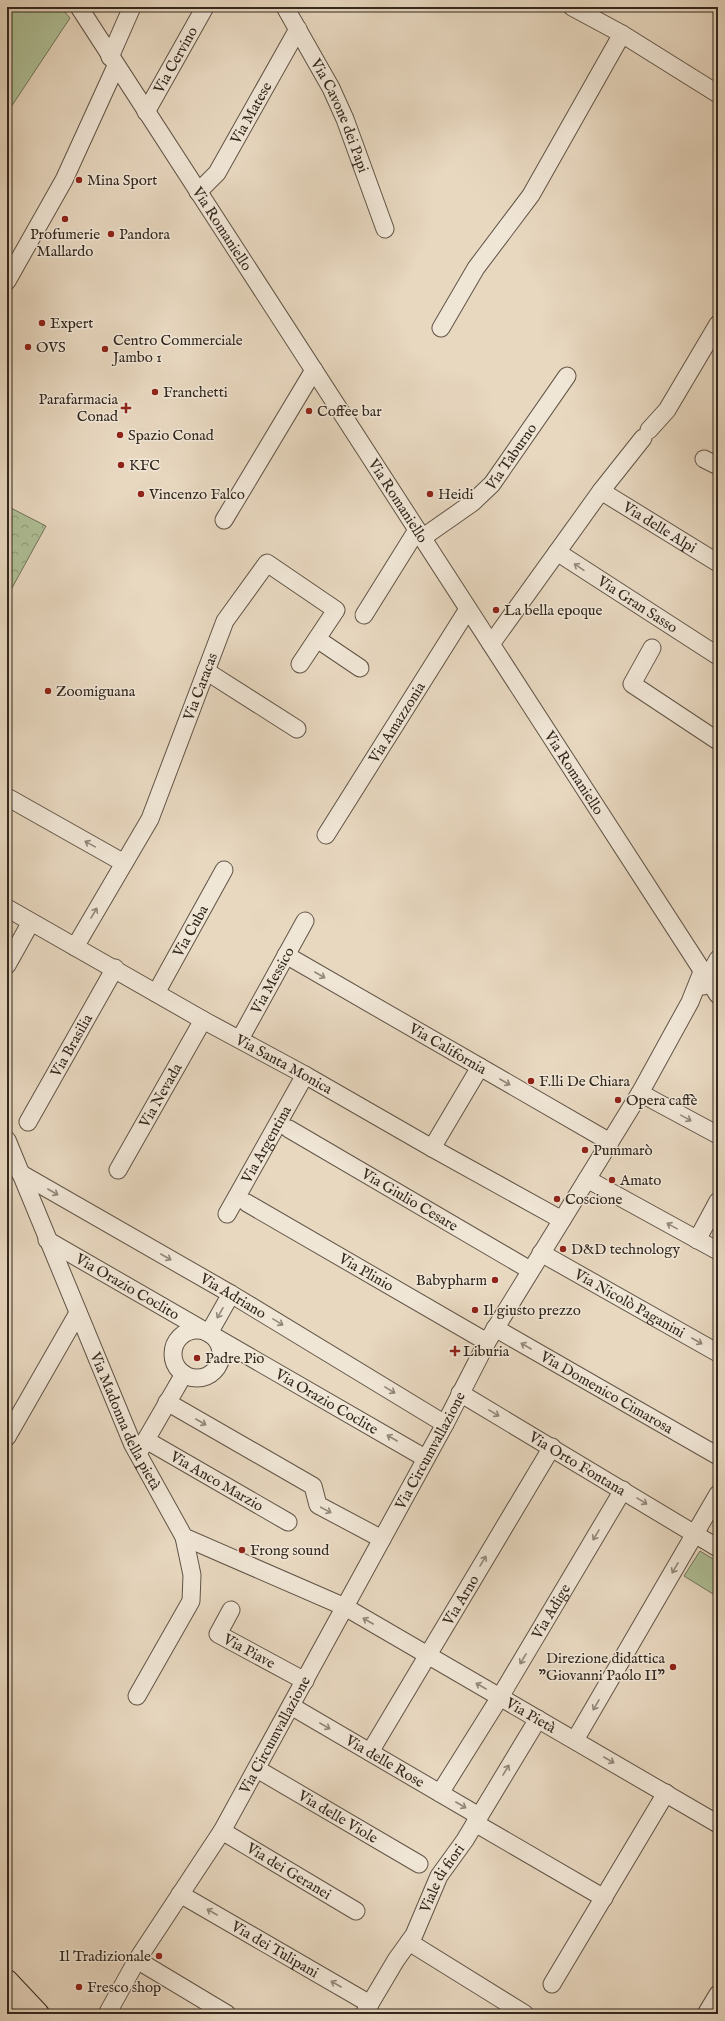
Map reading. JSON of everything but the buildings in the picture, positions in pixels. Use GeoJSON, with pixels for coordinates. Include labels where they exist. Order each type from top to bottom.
{"type":"FeatureCollection","features":[{"type":"Feature","properties":{"kind":"highway"},"geometry":{"type":"LineString","coordinates":[[7,1981],[38,2014]]}},
{"type":"Feature","properties":{"kind":"highway"},"geometry":{"type":"LineString","coordinates":[[7,2006],[14,2014]]}},
{"type":"Feature","properties":{"kind":"street","name":"Via Romaniello"},"geometry":{"type":"LineString","coordinates":[[78,7],[711,984]]}},
{"type":"Feature","properties":{"kind":"street"},"geometry":{"type":"LineString","coordinates":[[7,281],[64,180],[113,61],[132,7]]}},
{"type":"Feature","properties":{"kind":"street","name":"Via Cervino"},"geometry":{"type":"LineString","coordinates":[[146,112],[205,7]]}},
{"type":"Feature","properties":{"kind":"street","name":"Via Cavone dei Papi"},"geometry":{"type":"LineString","coordinates":[[285,7],[331,88],[345,119],[385,230]]}},
{"type":"Feature","properties":{"kind":"street"},"geometry":{"type":"LineString","coordinates":[[572,7],[622,34],[718,94]]}},
{"type":"Feature","properties":{"kind":"street","name":"Via Matese"},"geometry":{"type":"LineString","coordinates":[[198,192],[217,173],[298,29]]}},
{"type":"Feature","properties":{"kind":"street"},"geometry":{"type":"LineString","coordinates":[[441,328],[476,268],[531,195],[622,34]]}},
{"type":"Feature","properties":{"kind":"street"},"geometry":{"type":"LineString","coordinates":[[491,644],[601,491],[667,410],[718,324]]}},
{"type":"Feature","properties":{"kind":"street"},"geometry":{"type":"LineString","coordinates":[[224,520],[314,370]]}},
{"type":"Feature","properties":{"kind":"street","name":"Via Taburno"},"geometry":{"type":"LineString","coordinates":[[420,534],[472,503],[492,484],[567,376]]}},
{"type":"Feature","properties":{"kind":"street","name":"Via delle Alpi"},"geometry":{"type":"LineString","coordinates":[[601,491],[718,563]]}},
{"type":"Feature","properties":{"kind":"street"},"geometry":{"type":"LineString","coordinates":[[364,615],[420,534]]}},
{"type":"Feature","properties":{"kind":"street","name":"Via Gran Sasso"},"geometry":{"type":"LineString","coordinates":[[557,552],[718,656]]}},
{"type":"Feature","properties":{"kind":"street","name":"Via Caracas"},"geometry":{"type":"LineString","coordinates":[[75,947],[150,819],[225,621],[267,563],[336,610],[300,664]]}},
{"type":"Feature","properties":{"kind":"street","name":"Via Amazzonia"},"geometry":{"type":"LineString","coordinates":[[326,836],[468,609]]}},
{"type":"Feature","properties":{"kind":"street"},"geometry":{"type":"LineString","coordinates":[[316,639],[360,668]]}},
{"type":"Feature","properties":{"kind":"street"},"geometry":{"type":"LineString","coordinates":[[652,648],[632,684],[718,741]]}},
{"type":"Feature","properties":{"kind":"street"},"geometry":{"type":"LineString","coordinates":[[206,671],[297,729]]}},
{"type":"Feature","properties":{"kind":"street"},"geometry":{"type":"LineString","coordinates":[[7,797],[124,863]]}},
{"type":"Feature","properties":{"kind":"street","name":"Via Cuba"},"geometry":{"type":"LineString","coordinates":[[156,993],[224,870]]}},
{"type":"Feature","properties":{"kind":"street","name":"Via Santa Monica"},"geometry":{"type":"LineString","coordinates":[[7,908],[115,968],[203,1020],[305,1075],[562,1220]]}},
{"type":"Feature","properties":{"kind":"street","name":"Via Messico"},"geometry":{"type":"LineString","coordinates":[[240,1039],[305,921]]}},
{"type":"Feature","properties":{"kind":"street"},"geometry":{"type":"LineString","coordinates":[[7,965],[31,922]]}},
{"type":"Feature","properties":{"kind":"street","name":"Via California"},"geometry":{"type":"LineString","coordinates":[[286,956],[610,1142]]}},
{"type":"Feature","properties":{"kind":"street","name":"Via Circumvallazione"},"geometry":{"type":"LineString","coordinates":[[107,2014],[137,1960],[222,1831],[425,1458],[445,1424],[491,1335],[610,1142],[694,1000],[711,984],[718,959]]}},
{"type":"Feature","properties":{"kind":"street","name":"Via Brasilia"},"geometry":{"type":"LineString","coordinates":[[28,1122],[115,968]]}},
{"type":"Feature","properties":{"kind":"street"},"geometry":{"type":"LineString","coordinates":[[694,1000],[711,984]]}},
{"type":"Feature","properties":{"kind":"street","name":"Via Nevada"},"geometry":{"type":"LineString","coordinates":[[118,1170],[203,1020]]}},
{"type":"Feature","properties":{"kind":"street"},"geometry":{"type":"LineString","coordinates":[[432,1148],[480,1067]]}},
{"type":"Feature","properties":{"kind":"street","name":"Via Argentina"},"geometry":{"type":"LineString","coordinates":[[227,1214],[305,1075]]}},
{"type":"Feature","properties":{"kind":"street"},"geometry":{"type":"LineString","coordinates":[[640,1092],[718,1135]]}},
{"type":"Feature","properties":{"kind":"street","name":"Via Giulio Cesare"},"geometry":{"type":"LineString","coordinates":[[289,1129],[530,1270]]}},
{"type":"Feature","properties":{"kind":"street","name":"Via Madonna della pietà"},"geometry":{"type":"LineString","coordinates":[[7,1140],[78,1313],[184,1537]]}},
{"type":"Feature","properties":{"kind":"street","name":"Via Adriano"},"geometry":{"type":"LineString","coordinates":[[20,1173],[231,1294],[445,1424]]}},
{"type":"Feature","properties":{"kind":"street"},"geometry":{"type":"LineString","coordinates":[[587,1179],[718,1251]]}},
{"type":"Feature","properties":{"kind":"street"},"geometry":{"type":"LineString","coordinates":[[697,1240],[718,1201]]}},
{"type":"Feature","properties":{"kind":"street","name":"Via Plinio"},"geometry":{"type":"LineString","coordinates":[[247,1203],[491,1335]]}},
{"type":"Feature","properties":{"kind":"street","name":"Via Orazio Coclito"},"geometry":{"type":"LineString","coordinates":[[47,1240],[209,1333]]}},
{"type":"Feature","properties":{"kind":"street","name":"Via Nicolò Paganini"},"geometry":{"type":"LineString","coordinates":[[541,1253],[718,1353]]}},
{"type":"Feature","properties":{"kind":"street"},"geometry":{"type":"LineString","coordinates":[[209,1333],[231,1294]]}},
{"type":"Feature","properties":{"kind":"street"},"geometry":{"type":"LineString","coordinates":[[7,1437],[78,1313]]}},
{"type":"Feature","properties":{"kind":"street"},"geometry":{"type":"LineString","coordinates":[[193,1330],[209,1333],[219,1344],[220,1359],[218,1367],[212,1372],[198,1378],[184,1374],[174,1361],[173,1353],[177,1342],[185,1333],[193,1330]]}},
{"type":"Feature","properties":{"kind":"street","name":"Via Orazio Coclite"},"geometry":{"type":"LineString","coordinates":[[209,1333],[425,1458]]}},
{"type":"Feature","properties":{"kind":"street","name":"Via Domenico Cimarosa"},"geometry":{"type":"LineString","coordinates":[[491,1335],[718,1456]]}},
{"type":"Feature","properties":{"kind":"street"},"geometry":{"type":"LineString","coordinates":[[142,1447],[184,1374]]}},
{"type":"Feature","properties":{"kind":"street","name":"Via Orto Fontana"},"geometry":{"type":"LineString","coordinates":[[460,1393],[718,1548]]}},
{"type":"Feature","properties":{"kind":"street"},"geometry":{"type":"LineString","coordinates":[[167,1402],[313,1486],[318,1505],[382,1539]]}},
{"type":"Feature","properties":{"kind":"street","name":"Via Anco Marzio"},"geometry":{"type":"LineString","coordinates":[[142,1447],[288,1522]]}},
{"type":"Feature","properties":{"kind":"street","name":"Via Arno"},"geometry":{"type":"LineString","coordinates":[[370,1752],[552,1447]]}},
{"type":"Feature","properties":{"kind":"street","name":"Via Adige"},"geometry":{"type":"LineString","coordinates":[[440,1793],[500,1697],[623,1490]]}},
{"type":"Feature","properties":{"kind":"street"},"geometry":{"type":"LineString","coordinates":[[575,1740],[718,1494]]}},
{"type":"Feature","properties":{"kind":"street"},"geometry":{"type":"LineString","coordinates":[[184,1537],[345,1607]]}},
{"type":"Feature","properties":{"kind":"street"},"geometry":{"type":"LineString","coordinates":[[136,1696],[191,1601],[192,1576],[184,1537]]}},
{"type":"Feature","properties":{"kind":"street","name":"Via Pietà"},"geometry":{"type":"LineString","coordinates":[[345,1607],[718,1824]]}},
{"type":"Feature","properties":{"kind":"street","name":"Via Piave"},"geometry":{"type":"LineString","coordinates":[[231,1610],[218,1634],[305,1681]]}},
{"type":"Feature","properties":{"kind":"street","name":"Via delle Rose"},"geometry":{"type":"LineString","coordinates":[[291,1706],[440,1793],[477,1819],[604,1898]]}},
{"type":"Feature","properties":{"kind":"street","name":"Viale di fiori"},"geometry":{"type":"LineString","coordinates":[[367,2009],[396,1960],[414,1935],[438,1876],[465,1840],[538,1719]]}},
{"type":"Feature","properties":{"kind":"street","name":"Via delle Viole"},"geometry":{"type":"LineString","coordinates":[[257,1769],[419,1864]]}},
{"type":"Feature","properties":{"kind":"street"},"geometry":{"type":"LineString","coordinates":[[552,1984],[666,1794]]}},
{"type":"Feature","properties":{"kind":"street","name":"Via dei Geranei"},"geometry":{"type":"LineString","coordinates":[[222,1831],[356,1911]]}},
{"type":"Feature","properties":{"kind":"street","name":"Via dei Tulipani"},"geometry":{"type":"LineString","coordinates":[[177,1898],[367,2009]]}},
{"type":"Feature","properties":{"kind":"street"},"geometry":{"type":"LineString","coordinates":[[408,1942],[525,2014]]}},
{"type":"Feature","properties":{"kind":"street"},"geometry":{"type":"LineString","coordinates":[[137,1960],[227,2014]]}},
{"type":"Feature","properties":{"kind":"street"},"geometry":{"type":"LineString","coordinates":[[706,2014],[718,1994]]}},
{"type":"Feature","properties":{"kind":"green space"},"geometry":{"type":"Polygon","coordinates":[[[7,7],[65,7],[63,10],[70,18],[7,113],[7,7]]]}},
{"type":"Feature","properties":{"kind":"green space"},"geometry":{"type":"Polygon","coordinates":[[[7,506],[46,526],[7,597],[7,506]]]}},
{"type":"Feature","properties":{"kind":"green space"},"geometry":{"type":"Polygon","coordinates":[[[700,1551],[718,1562],[718,1597],[684,1576],[700,1551]]]}},
{"type":"Feature","properties":{"kind":"place","name":"Mina Sport"},"geometry":{"type":"Point","coordinates":[79,180]}},
{"type":"Feature","properties":{"kind":"place","name":"Profumerie Mallardo"},"geometry":{"type":"Point","coordinates":[65,219]}},
{"type":"Feature","properties":{"kind":"place","name":"Pandora"},"geometry":{"type":"Point","coordinates":[111,234]}},
{"type":"Feature","properties":{"kind":"place","name":"Expert"},"geometry":{"type":"Point","coordinates":[42,323]}},
{"type":"Feature","properties":{"kind":"place","name":"OVS"},"geometry":{"type":"Point","coordinates":[28,347]}},
{"type":"Feature","properties":{"kind":"place","name":"Centro Commerciale Jambo 1"},"geometry":{"type":"Point","coordinates":[105,349]}},
{"type":"Feature","properties":{"kind":"place","name":"Franchetti"},"geometry":{"type":"Point","coordinates":[155,392]}},
{"type":"Feature","properties":{"kind":"place","name":"Parafarmacia Conad"},"geometry":{"type":"Point","coordinates":[126,408]}},
{"type":"Feature","properties":{"kind":"place","name":"Coffee bar"},"geometry":{"type":"Point","coordinates":[309,411]}},
{"type":"Feature","properties":{"kind":"place","name":"Spazio Conad"},"geometry":{"type":"Point","coordinates":[120,435]}},
{"type":"Feature","properties":{"kind":"place","name":"KFC"},"geometry":{"type":"Point","coordinates":[121,465]}},
{"type":"Feature","properties":{"kind":"place","name":"Vincenzo Falco"},"geometry":{"type":"Point","coordinates":[141,494]}},
{"type":"Feature","properties":{"kind":"place","name":"Heidi"},"geometry":{"type":"Point","coordinates":[430,494]}},
{"type":"Feature","properties":{"kind":"place","name":"La bella epoque"},"geometry":{"type":"Point","coordinates":[496,610]}},
{"type":"Feature","properties":{"kind":"place","name":"Zoomiguana"},"geometry":{"type":"Point","coordinates":[48,691]}},
{"type":"Feature","properties":{"kind":"place","name":"F.lli De Chiara"},"geometry":{"type":"Point","coordinates":[531,1081]}},
{"type":"Feature","properties":{"kind":"place","name":"Opera caffè"},"geometry":{"type":"Point","coordinates":[618,1100]}},
{"type":"Feature","properties":{"kind":"place","name":"Pummarò"},"geometry":{"type":"Point","coordinates":[585,1150]}},
{"type":"Feature","properties":{"kind":"place","name":"Amato"},"geometry":{"type":"Point","coordinates":[612,1180]}},
{"type":"Feature","properties":{"kind":"place","name":"Coscione"},"geometry":{"type":"Point","coordinates":[557,1199]}},
{"type":"Feature","properties":{"kind":"place","name":"D&D technology"},"geometry":{"type":"Point","coordinates":[563,1249]}},
{"type":"Feature","properties":{"kind":"place","name":"Babypharm"},"geometry":{"type":"Point","coordinates":[495,1280]}},
{"type":"Feature","properties":{"kind":"place","name":"Il giusto prezzo"},"geometry":{"type":"Point","coordinates":[475,1310]}},
{"type":"Feature","properties":{"kind":"place","name":"Liburia"},"geometry":{"type":"Point","coordinates":[455,1351]}},
{"type":"Feature","properties":{"kind":"place","name":"Padre Pio"},"geometry":{"type":"Point","coordinates":[197,1358]}},
{"type":"Feature","properties":{"kind":"place","name":"Frong sound"},"geometry":{"type":"Point","coordinates":[242,1550]}},
{"type":"Feature","properties":{"kind":"place","name":"Direzione didattica \"Giovanni Paolo II\""},"geometry":{"type":"Point","coordinates":[673,1667]}},
{"type":"Feature","properties":{"kind":"place","name":"Il Tradizionale"},"geometry":{"type":"Point","coordinates":[159,1956]}},
{"type":"Feature","properties":{"kind":"place","name":"Fresco shop"},"geometry":{"type":"Point","coordinates":[79,1987]}}]}
